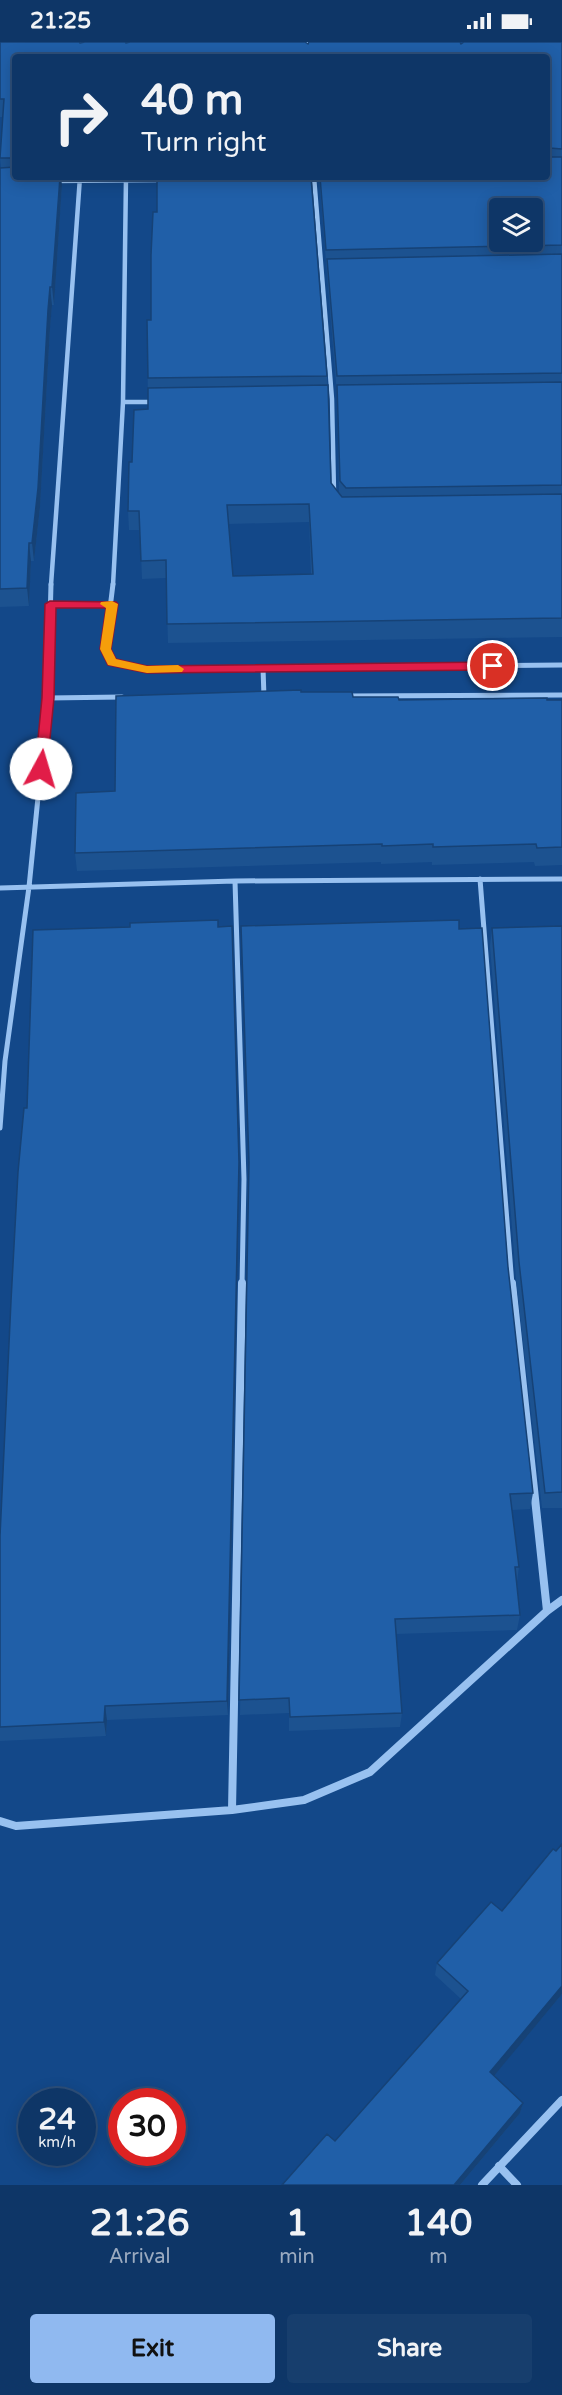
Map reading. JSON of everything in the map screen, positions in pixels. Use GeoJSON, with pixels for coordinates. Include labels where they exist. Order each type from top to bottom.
{"type":"FeatureCollection","features":[{"type":"Feature","properties":{"kind":"street"},"geometry":{"type":"LineString","coordinates":[[46,181],[63,180]]}},
{"type":"Feature","properties":{"kind":"street"},"geometry":{"type":"LineString","coordinates":[[0,1128],[3,1061],[29,887],[48,698],[50,604],[80,180]]}},
{"type":"Feature","properties":{"kind":"street"},"geometry":{"type":"LineString","coordinates":[[126,180],[123,402],[112,604],[105,649],[112,662],[147,669],[562,665]]}},
{"type":"Feature","properties":{"kind":"street"},"geometry":{"type":"LineString","coordinates":[[314,180],[332,399],[335,501]]}},
{"type":"Feature","properties":{"kind":"street"},"geometry":{"type":"LineString","coordinates":[[322,273],[334,273]]}},
{"type":"Feature","properties":{"kind":"street"},"geometry":{"type":"LineString","coordinates":[[320,399],[343,399]]}},
{"type":"Feature","properties":{"kind":"street"},"geometry":{"type":"LineString","coordinates":[[123,402],[158,402]]}},
{"type":"Feature","properties":{"kind":"street"},"geometry":{"type":"LineString","coordinates":[[50,604],[112,604]]}},
{"type":"Feature","properties":{"kind":"street"},"geometry":{"type":"LineString","coordinates":[[263,668],[264,697]]}},
{"type":"Feature","properties":{"kind":"street"},"geometry":{"type":"LineString","coordinates":[[335,696],[562,695]]}},
{"type":"Feature","properties":{"kind":"street"},"geometry":{"type":"LineString","coordinates":[[252,697],[276,697]]}},
{"type":"Feature","properties":{"kind":"street"},"geometry":{"type":"LineString","coordinates":[[48,698],[127,698]]}},
{"type":"Feature","properties":{"kind":"street"},"geometry":{"type":"LineString","coordinates":[[480,879],[511,1275],[547,1611]]}},
{"type":"Feature","properties":{"kind":"street"},"geometry":{"type":"LineString","coordinates":[[0,888],[235,880],[562,879]]}},
{"type":"Feature","properties":{"kind":"street"},"geometry":{"type":"LineString","coordinates":[[232,1810],[244,1179],[235,880]]}},
{"type":"Feature","properties":{"kind":"street"},"geometry":{"type":"LineString","coordinates":[[0,1821],[16,1826],[232,1810],[304,1800],[370,1772],[547,1611],[562,1600]]}},
{"type":"Feature","properties":{"kind":"street"},"geometry":{"type":"LineString","coordinates":[[483,2185],[562,2100]]}},
{"type":"Feature","properties":{"kind":"street"},"geometry":{"type":"LineString","coordinates":[[499,2166],[517,2185]]}},
{"type":"Feature","properties":{"kind":"building"},"geometry":{"type":"Polygon","coordinates":[[[0,42],[305,42],[308,44],[309,42],[460,42],[461,44],[464,42],[562,42],[562,149],[550,148],[550,54],[12,54],[12,158],[0,158],[4,99],[0,99],[0,42]]]}},
{"type":"Feature","properties":{"kind":"building"},"geometry":{"type":"Polygon","coordinates":[[[550,157],[562,157],[562,245],[543,245],[543,198],[489,198],[489,247],[326,250],[320,180],[550,180],[550,157]]]}},
{"type":"Feature","properties":{"kind":"building"},"geometry":{"type":"Polygon","coordinates":[[[12,167],[12,180],[60,180],[52,287],[50,287],[48,310],[38,488],[32,543],[29,543],[27,588],[0,589],[0,168],[12,167]]]}},
{"type":"Feature","properties":{"kind":"building"},"geometry":{"type":"Polygon","coordinates":[[[157,180],[311,180],[327,376],[148,378],[147,320],[151,320],[153,212],[157,212],[157,180]]]}},
{"type":"Feature","properties":{"kind":"building"},"geometry":{"type":"Polygon","coordinates":[[[562,254],[562,373],[337,376],[327,259],[562,254]]]}},
{"type":"Feature","properties":{"kind":"building"},"geometry":{"type":"Polygon","coordinates":[[[562,382],[562,485],[346,488],[340,481],[337,385],[562,382]]]}},
{"type":"Feature","properties":{"kind":"building"},"geometry":{"type":"Polygon","coordinates":[[[328,385],[331,483],[342,497],[562,494],[562,618],[167,624],[166,560],[141,561],[139,511],[128,511],[129,462],[132,462],[134,410],[148,409],[148,388],[328,385]],[[309,504],[227,505],[233,576],[313,574],[309,504]]]}},
{"type":"Feature","properties":{"kind":"building"},"geometry":{"type":"Polygon","coordinates":[[[301,690],[301,692],[352,692],[353,697],[398,697],[399,700],[547,698],[547,700],[562,700],[562,847],[537,848],[536,844],[433,847],[433,844],[382,846],[382,844],[75,853],[76,793],[115,791],[116,696],[301,690]]]}},
{"type":"Feature","properties":{"kind":"building"},"geometry":{"type":"Polygon","coordinates":[[[218,920],[218,927],[232,926],[239,1162],[227,1701],[105,1706],[104,1722],[0,1727],[0,1536],[18,1172],[24,1108],[27,1108],[33,930],[130,927],[130,923],[218,920]]]}},
{"type":"Feature","properties":{"kind":"building"},"geometry":{"type":"Polygon","coordinates":[[[459,920],[459,929],[482,928],[508,1267],[533,1493],[510,1494],[519,1567],[515,1567],[520,1615],[395,1619],[402,1713],[290,1717],[289,1698],[239,1700],[249,1162],[241,926],[459,920]]]}},
{"type":"Feature","properties":{"kind":"building"},"geometry":{"type":"Polygon","coordinates":[[[562,926],[562,1492],[545,1493],[519,1262],[492,928],[562,926]]]}},
{"type":"Feature","properties":{"kind":"building"},"geometry":{"type":"Polygon","coordinates":[[[562,1844],[562,1986],[490,2072],[523,2103],[454,2185],[282,2185],[327,2134],[335,2141],[468,1991],[437,1963],[491,1902],[502,1911],[553,1849],[556,1851],[562,1844]]]}},
{"type":"Feature","properties":{"kind":"slow traffic"},"geometry":{"type":"LineString","coordinates":[[105,604],[112,604],[105,649],[112,662],[147,669],[178,669]]}},
{"type":"Feature","properties":{"kind":"route"},"geometry":{"type":"LineString","coordinates":[[41,769],[48,698],[50,604],[112,604],[105,649],[112,662],[147,669],[493,666]]}}]}
